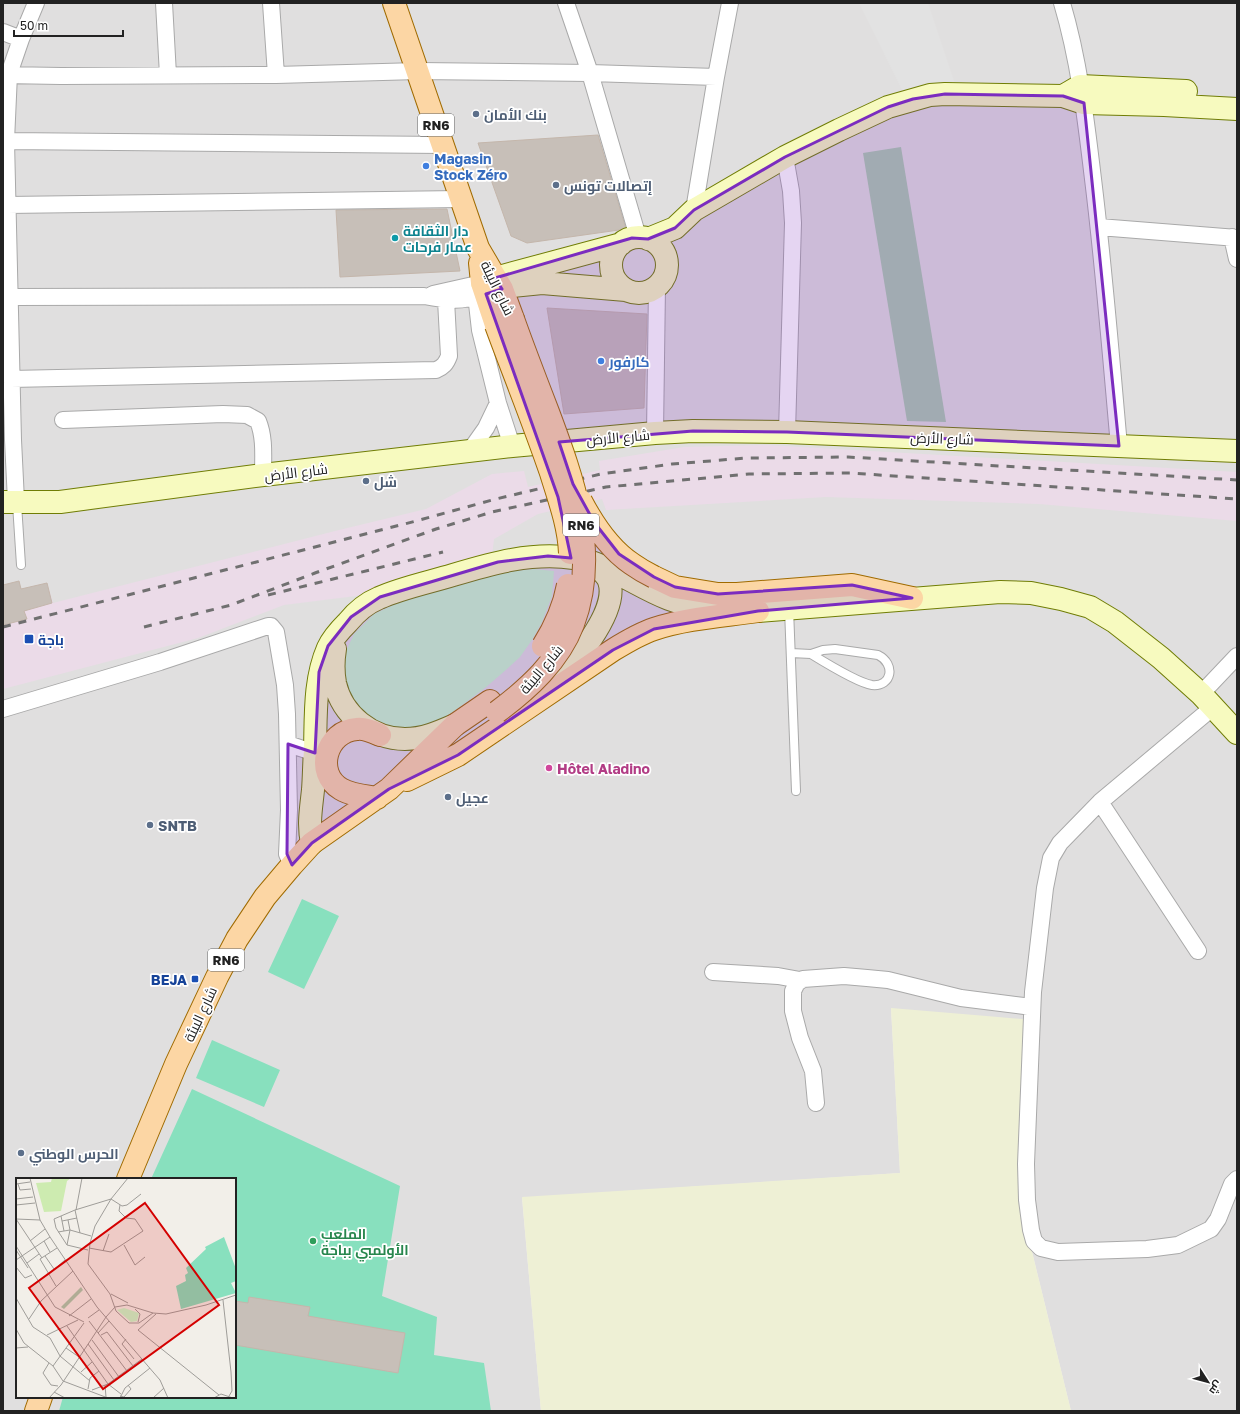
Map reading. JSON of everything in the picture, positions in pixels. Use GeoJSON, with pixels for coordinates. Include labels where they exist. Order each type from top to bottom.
{"type":"FeatureCollection","features":[{"type":"Feature","properties":{"kind":"main road","name":"RN6"},"geometry":{"type":"LineString","coordinates":[[394,3],[460,199]]}},
{"type":"Feature","properties":{"kind":"main road"},"geometry":{"type":"LineString","coordinates":[[486,288],[674,228],[694,210],[785,157],[888,107],[930,95],[1237,94]]}},
{"type":"Feature","properties":{"kind":"main road"},"geometry":{"type":"LineString","coordinates":[[1076,95],[1164,105],[1237,109]]}},
{"type":"Feature","properties":{"kind":"main road","name":"شارع البيئة"},"geometry":{"type":"LineString","coordinates":[[128,1178],[176,1064],[230,952],[265,897],[292,864],[312,843],[501,710],[524,691],[550,662],[563,643],[572,624],[580,600],[584,575],[581,518],[573,484],[561,448],[504,322],[486,288],[478,248],[460,199]]}},
{"type":"Feature","properties":{"kind":"main road"},"geometry":{"type":"LineString","coordinates":[[486,288],[542,283],[626,290],[636,293],[647,292],[657,286],[665,275],[666,261],[674,228]]}},
{"type":"Feature","properties":{"kind":"main road"},"geometry":{"type":"LineString","coordinates":[[626,290],[617,283],[612,274],[611,263],[614,252],[636,240],[655,242],[660,247],[666,261]]}},
{"type":"Feature","properties":{"kind":"main road","name":"شارع البيئة"},"geometry":{"type":"LineString","coordinates":[[501,710],[506,688],[537,656],[549,637],[566,596],[570,573],[570,550],[566,525],[504,322]]}},
{"type":"Feature","properties":{"kind":"main road","name":"شارع الأرض"},"geometry":{"type":"LineString","coordinates":[[10,501],[60,502],[263,475],[512,446],[693,431],[787,432],[1237,451]]}},
{"type":"Feature","properties":{"kind":"main road"},"geometry":{"type":"LineString","coordinates":[[573,484],[584,507],[619,554],[632,564],[654,577],[676,587],[718,594],[737,594],[852,585],[912,598]]}},
{"type":"Feature","properties":{"kind":"main road"},"geometry":{"type":"LineString","coordinates":[[312,843],[310,818],[313,790],[320,756],[319,672],[328,646],[344,626],[360,609],[380,597],[498,562],[548,556],[576,558],[596,565],[668,599],[692,607],[758,611]]}},
{"type":"Feature","properties":{"kind":"main road"},"geometry":{"type":"LineString","coordinates":[[501,710],[553,684],[576,660],[589,641],[605,614],[610,599],[611,590],[609,580],[596,565]]}},
{"type":"Feature","properties":{"kind":"main road"},"geometry":{"type":"LineString","coordinates":[[501,710],[613,650],[634,637],[678,622],[789,608],[1000,592],[1031,593],[1090,607],[1116,622],[1161,658],[1207,701],[1237,733]]}},
{"type":"Feature","properties":{"kind":"main road"},"geometry":{"type":"LineString","coordinates":[[344,626],[335,648],[333,660],[335,684],[344,705],[352,715],[360,723],[380,735]]}},
{"type":"Feature","properties":{"kind":"main road","name":"شارع البيئة"},"geometry":{"type":"LineString","coordinates":[[389,790],[455,725],[501,710]]}},
{"type":"Feature","properties":{"kind":"main road"},"geometry":{"type":"LineString","coordinates":[[320,756],[339,735],[348,730],[358,728],[380,735],[404,739],[415,739],[455,725]]}},
{"type":"Feature","properties":{"kind":"main road"},"geometry":{"type":"LineString","coordinates":[[320,756],[332,781],[340,789],[349,793],[389,790]]}},
{"type":"Feature","properties":{"kind":"main road"},"geometry":{"type":"LineString","coordinates":[[36,1411],[41,1398]]}},
{"type":"Feature","properties":{"kind":"street"},"geometry":{"type":"LineString","coordinates":[[10,501],[12,379],[7,205],[6,74],[36,3]]}},
{"type":"Feature","properties":{"kind":"street"},"geometry":{"type":"LineString","coordinates":[[164,3],[168,76]]}},
{"type":"Feature","properties":{"kind":"street"},"geometry":{"type":"LineString","coordinates":[[271,3],[276,75]]}},
{"type":"Feature","properties":{"kind":"street"},"geometry":{"type":"LineString","coordinates":[[566,3],[590,73],[636,240]]}},
{"type":"Feature","properties":{"kind":"street"},"geometry":{"type":"LineString","coordinates":[[694,210],[730,3]]}},
{"type":"Feature","properties":{"kind":"street"},"geometry":{"type":"LineString","coordinates":[[1062,3],[1067,21],[1076,95],[1099,227],[1119,446]]}},
{"type":"Feature","properties":{"kind":"street"},"geometry":{"type":"LineString","coordinates":[[3,32],[21,39]]}},
{"type":"Feature","properties":{"kind":"street"},"geometry":{"type":"LineString","coordinates":[[6,74],[61,76],[168,76],[418,71],[590,73],[716,77]]}},
{"type":"Feature","properties":{"kind":"street"},"geometry":{"type":"LineString","coordinates":[[6,141],[443,145]]}},
{"type":"Feature","properties":{"kind":"street"},"geometry":{"type":"LineString","coordinates":[[785,157],[791,190],[793,223],[787,432]]}},
{"type":"Feature","properties":{"kind":"street"},"geometry":{"type":"LineString","coordinates":[[7,205],[460,199]]}},
{"type":"Feature","properties":{"kind":"street"},"geometry":{"type":"LineString","coordinates":[[1099,227],[1235,237],[1237,259]]}},
{"type":"Feature","properties":{"kind":"street"},"geometry":{"type":"LineString","coordinates":[[655,433],[657,286]]}},
{"type":"Feature","properties":{"kind":"street"},"geometry":{"type":"LineString","coordinates":[[9,297],[424,296],[486,288]]}},
{"type":"Feature","properties":{"kind":"street"},"geometry":{"type":"LineString","coordinates":[[424,296],[446,300],[468,300],[486,288]]}},
{"type":"Feature","properties":{"kind":"street"},"geometry":{"type":"LineString","coordinates":[[486,288],[480,330],[498,403],[512,446]]}},
{"type":"Feature","properties":{"kind":"street"},"geometry":{"type":"LineString","coordinates":[[12,379],[436,370],[442,368],[449,356],[446,300]]}},
{"type":"Feature","properties":{"kind":"street"},"geometry":{"type":"LineString","coordinates":[[469,452],[486,428],[498,403]]}},
{"type":"Feature","properties":{"kind":"street"},"geometry":{"type":"LineString","coordinates":[[63,420],[223,414],[247,415],[258,421],[261,428],[263,436],[263,475]]}},
{"type":"Feature","properties":{"kind":"street"},"geometry":{"type":"LineString","coordinates":[[3,709],[160,662],[271,626],[276,632],[285,685],[289,810],[287,854],[292,864]]}},
{"type":"Feature","properties":{"kind":"street"},"geometry":{"type":"LineString","coordinates":[[1237,656],[1207,701],[1060,842],[1051,858],[1045,888],[1032,1007],[1026,1172],[1027,1200],[1032,1236],[1036,1244],[1047,1250],[1058,1252],[1178,1245],[1211,1230],[1218,1219],[1232,1184],[1237,1179]]}},
{"type":"Feature","properties":{"kind":"street"},"geometry":{"type":"LineString","coordinates":[[288,744],[320,756]]}},
{"type":"Feature","properties":{"kind":"street"},"geometry":{"type":"LineString","coordinates":[[1100,802],[1198,951]]}},
{"type":"Feature","properties":{"kind":"street"},"geometry":{"type":"LineString","coordinates":[[713,972],[778,976],[800,980],[808,978],[844,976],[888,980],[961,998],[1032,1007]]}},
{"type":"Feature","properties":{"kind":"street"},"geometry":{"type":"LineString","coordinates":[[800,980],[793,991],[793,1011],[800,1038],[813,1071],[816,1103]]}},
{"type":"Feature","properties":{"kind":"lane"},"geometry":{"type":"LineString","coordinates":[[10,501],[22,565]]}},
{"type":"Feature","properties":{"kind":"lane"},"geometry":{"type":"LineString","coordinates":[[789,608],[796,791]]}},
{"type":"Feature","properties":{"kind":"lane"},"geometry":{"type":"LineString","coordinates":[[791,653],[811,654],[823,650],[835,649],[878,655],[884,658],[889,664],[890,671],[888,678],[883,683],[870,685],[811,654]]}},
{"type":"Feature","properties":{"kind":"highlighted area"},"geometry":{"type":"Polygon","coordinates":[[[945,94],[1063,96],[1084,103],[1119,446],[787,432],[693,431],[559,442],[573,484],[594,522],[619,554],[654,577],[675,587],[718,594],[852,585],[912,598],[758,611],[654,629],[613,650],[458,755],[389,789],[312,843],[292,865],[287,854],[288,744],[315,753],[319,672],[328,646],[351,617],[380,597],[498,562],[548,556],[571,558],[558,497],[486,294],[502,289],[495,278],[632,238],[648,239],[675,228],[694,210],[785,157],[888,107],[913,99],[945,94]]]}},
{"type":"Feature","properties":{"kind":"shaded area"},"geometry":{"type":"Polygon","coordinates":[[[3,3],[1237,3],[1237,1411],[1071,1411],[1024,1219],[891,1008],[900,1173],[522,1198],[541,1411],[3,1411],[3,3]]]}},
{"type":"Feature","properties":{"kind":"shaded area"},"geometry":{"type":"Polygon","coordinates":[[[859,3],[928,3],[955,84],[903,92],[859,3]]]}},
{"type":"Feature","properties":{"kind":"shaded area"},"geometry":{"type":"Polygon","coordinates":[[[767,445],[1237,472],[1237,521],[1039,504],[826,497],[606,510],[602,499],[538,514],[494,539],[492,556],[372,594],[284,605],[198,638],[3,689],[3,585],[21,589],[47,583],[53,603],[426,509],[492,474],[524,471],[528,487],[600,470],[599,461],[684,447],[767,445]]]}},
{"type":"Feature","properties":{"kind":"green space"},"geometry":{"type":"Polygon","coordinates":[[[901,147],[946,422],[907,421],[863,153],[901,147]]]}},
{"type":"Feature","properties":{"kind":"green space"},"geometry":{"type":"Polygon","coordinates":[[[534,569],[554,571],[552,596],[542,622],[520,657],[485,688],[450,714],[429,726],[395,729],[376,722],[359,709],[347,691],[343,669],[345,653],[354,634],[374,614],[417,594],[473,579],[514,571],[534,569]]]}},
{"type":"Feature","properties":{"kind":"green space"},"geometry":{"type":"Polygon","coordinates":[[[302,899],[339,916],[304,989],[268,972],[302,899]]]}},
{"type":"Feature","properties":{"kind":"green space"},"geometry":{"type":"Polygon","coordinates":[[[891,1008],[1034,1020],[1024,1219],[1071,1411],[541,1411],[522,1197],[900,1173],[891,1008]]]}},
{"type":"Feature","properties":{"kind":"green space"},"geometry":{"type":"Polygon","coordinates":[[[212,1040],[280,1070],[264,1107],[196,1078],[212,1040]]]}},
{"type":"Feature","properties":{"kind":"green space","name":"الملعب الأولمبي بباجة"},"geometry":{"type":"Polygon","coordinates":[[[192,1089],[400,1186],[382,1296],[437,1317],[434,1355],[484,1363],[491,1411],[59,1411],[63,1398],[236,1398],[236,1178],[151,1178],[192,1089]]]}},
{"type":"Feature","properties":{"kind":"building","name":"إتصالات تونس"},"geometry":{"type":"Polygon","coordinates":[[[598,135],[626,229],[527,243],[511,236],[478,143],[598,135]]]}},
{"type":"Feature","properties":{"kind":"building","name":"دار الثقافة عمار فرحات"},"geometry":{"type":"Polygon","coordinates":[[[447,209],[460,271],[340,277],[336,210],[447,209]]]}},
{"type":"Feature","properties":{"kind":"building","name":"كارفور"},"geometry":{"type":"Polygon","coordinates":[[[547,308],[647,314],[644,408],[564,414],[547,308]]]}},
{"type":"Feature","properties":{"kind":"building"},"geometry":{"type":"Polygon","coordinates":[[[19,581],[21,589],[47,583],[52,603],[24,611],[27,619],[3,625],[3,585],[19,581]]]}},
{"type":"Feature","properties":{"kind":"building"},"geometry":{"type":"Polygon","coordinates":[[[249,1297],[310,1307],[308,1316],[405,1333],[398,1373],[236,1345],[236,1301],[248,1303],[249,1297]]]}},
{"type":"Feature","properties":{"kind":"railway"},"geometry":{"type":"LineString","coordinates":[[3,627],[496,499],[601,474],[672,464],[747,458],[848,457],[1237,480]]}},
{"type":"Feature","properties":{"kind":"railway"},"geometry":{"type":"LineString","coordinates":[[144,627],[231,605],[436,529],[492,512],[606,487],[749,474],[850,473],[1237,499]]}},
{"type":"Feature","properties":{"kind":"railway"},"geometry":{"type":"LineString","coordinates":[[268,595],[443,552]]}},
{"type":"Feature","properties":{"kind":"place","name":"بنك الأمان"},"geometry":{"type":"Point","coordinates":[476,114]}},
{"type":"Feature","properties":{"kind":"place","name":"Magasin Stock Zéro"},"geometry":{"type":"Point","coordinates":[426,166]}},
{"type":"Feature","properties":{"kind":"place","name":"إتصالات تونس"},"geometry":{"type":"Point","coordinates":[556,185]}},
{"type":"Feature","properties":{"kind":"place","name":"دار الثقافة عمار فرحات"},"geometry":{"type":"Point","coordinates":[395,238]}},
{"type":"Feature","properties":{"kind":"place","name":"كارفور"},"geometry":{"type":"Point","coordinates":[601,361]}},
{"type":"Feature","properties":{"kind":"place","name":"شل"},"geometry":{"type":"Point","coordinates":[366,481]}},
{"type":"Feature","properties":{"kind":"place","name":"باجة"},"geometry":{"type":"Point","coordinates":[29,639]}},
{"type":"Feature","properties":{"kind":"place","name":"Hôtel Aladino"},"geometry":{"type":"Point","coordinates":[549,768]}},
{"type":"Feature","properties":{"kind":"place","name":"عجيل"},"geometry":{"type":"Point","coordinates":[448,797]}},
{"type":"Feature","properties":{"kind":"place","name":"SNTB"},"geometry":{"type":"Point","coordinates":[150,825]}},
{"type":"Feature","properties":{"kind":"place","name":"BEJA"},"geometry":{"type":"Point","coordinates":[195,979]}},
{"type":"Feature","properties":{"kind":"place","name":"الحرس الوطني"},"geometry":{"type":"Point","coordinates":[21,1153]}},
{"type":"Feature","properties":{"kind":"place","name":"الملعب الأولمبي بباجة"},"geometry":{"type":"Point","coordinates":[313,1241]}}]}
